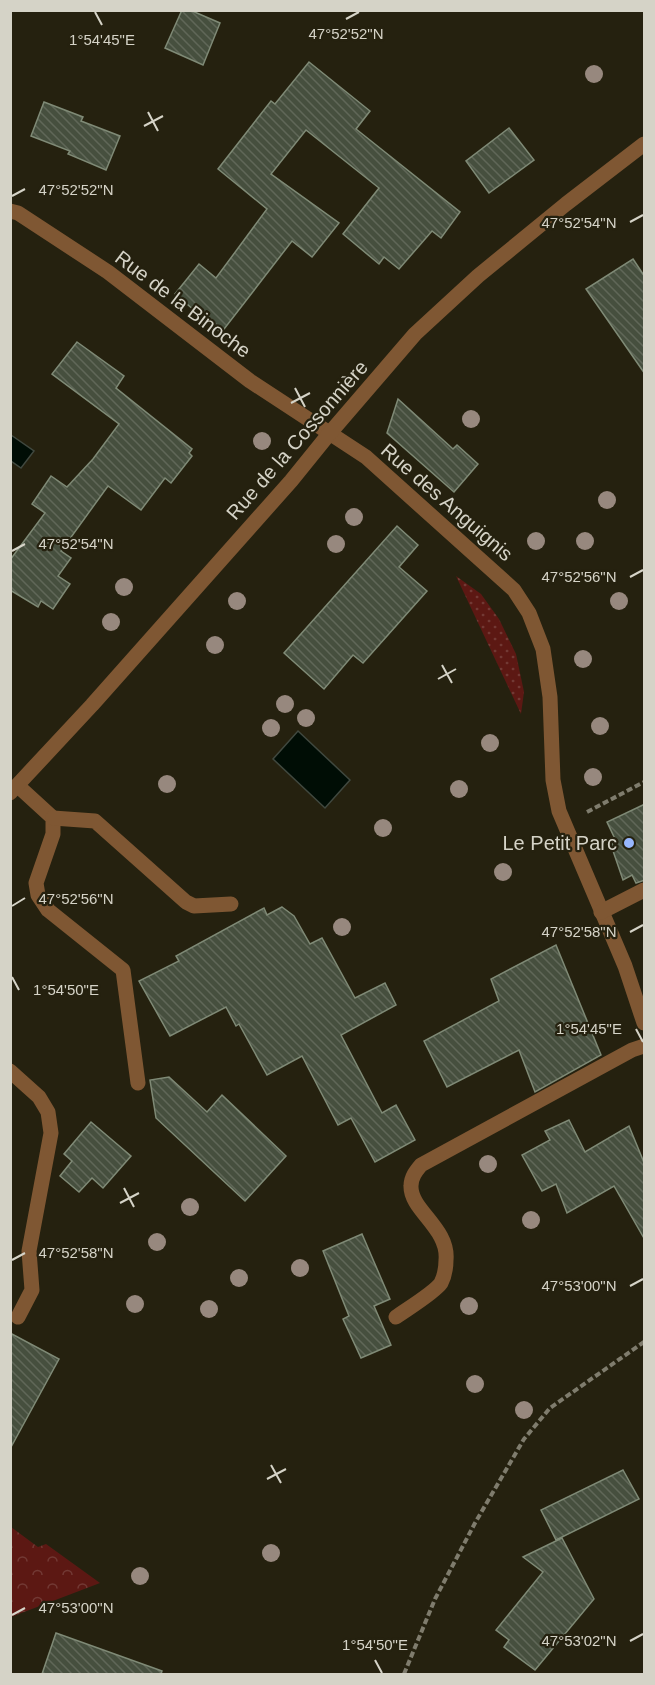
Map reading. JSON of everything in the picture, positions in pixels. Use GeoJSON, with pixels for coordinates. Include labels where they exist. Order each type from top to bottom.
{"type":"FeatureCollection","features":[{"type":"Feature","properties":{"kind":"street","name":"Rue de la Cossonnière"},"geometry":{"type":"LineString","coordinates":[[14,789],[291,482],[415,334],[478,276],[566,204],[645,144]]}},
{"type":"Feature","properties":{"kind":"street","name":"Rue de la Binoche"},"geometry":{"type":"LineString","coordinates":[[10,211],[18,213],[108,272],[250,381],[329,434]]}},
{"type":"Feature","properties":{"kind":"street","name":"Rue des Anguignis"},"geometry":{"type":"LineString","coordinates":[[329,434],[366,458],[496,573],[514,590],[529,613],[543,649],[550,697],[553,780],[559,811],[625,966],[645,1023]]}},
{"type":"Feature","properties":{"kind":"street"},"geometry":{"type":"LineString","coordinates":[[14,789],[53,818],[94,821],[186,902],[194,906],[231,904]]}},
{"type":"Feature","properties":{"kind":"street"},"geometry":{"type":"LineString","coordinates":[[53,818],[53,834],[36,883],[38,895],[48,910],[123,970],[138,1083]]}},
{"type":"Feature","properties":{"kind":"street"},"geometry":{"type":"LineString","coordinates":[[601,912],[645,890]]}},
{"type":"Feature","properties":{"kind":"street"},"geometry":{"type":"LineString","coordinates":[[396,1317],[441,1283],[446,1267],[447,1251],[441,1234],[415,1200],[410,1187],[414,1174],[421,1165],[632,1050],[645,1046]]}},
{"type":"Feature","properties":{"kind":"street"},"geometry":{"type":"LineString","coordinates":[[10,1071],[39,1097],[48,1112],[51,1133],[29,1251],[32,1290],[18,1317]]}},
{"type":"Feature","properties":{"kind":"path"},"geometry":{"type":"LineString","coordinates":[[582,815],[645,782]]}},
{"type":"Feature","properties":{"kind":"path"},"geometry":{"type":"LineString","coordinates":[[404,1674],[435,1599],[524,1438],[550,1408],[645,1342]]}},
{"type":"Feature","properties":{"kind":"green space"},"geometry":{"type":"Polygon","coordinates":[[[456,576],[481,594],[499,619],[516,654],[524,692],[521,714],[456,576]]]}},
{"type":"Feature","properties":{"kind":"green space"},"geometry":{"type":"Polygon","coordinates":[[[11,1527],[38,1547],[46,1544],[100,1583],[11,1617],[11,1527]]]}},
{"type":"Feature","properties":{"kind":"shaded area"},"geometry":{"type":"Polygon","coordinates":[[[11,435],[34,451],[21,468],[11,461],[11,435]]]}},
{"type":"Feature","properties":{"kind":"shaded area"},"geometry":{"type":"Polygon","coordinates":[[[298,731],[350,780],[325,808],[273,759],[298,731]]]}},
{"type":"Feature","properties":{"kind":"building"},"geometry":{"type":"Polygon","coordinates":[[[182,10],[190,10],[220,23],[203,65],[165,48],[182,10]]]}},
{"type":"Feature","properties":{"kind":"building"},"geometry":{"type":"Polygon","coordinates":[[[309,62],[370,111],[356,129],[460,212],[441,238],[432,231],[399,269],[384,257],[379,264],[343,234],[379,188],[306,130],[271,174],[339,223],[312,257],[292,241],[221,333],[175,294],[199,264],[216,278],[267,209],[218,169],[271,101],[275,104],[309,62]]]}},
{"type":"Feature","properties":{"kind":"building"},"geometry":{"type":"Polygon","coordinates":[[[44,102],[83,117],[81,121],[120,136],[106,170],[68,154],[70,151],[31,136],[44,102]]]}},
{"type":"Feature","properties":{"kind":"building"},"geometry":{"type":"Polygon","coordinates":[[[509,128],[534,160],[489,193],[466,161],[509,128]]]}},
{"type":"Feature","properties":{"kind":"building"},"geometry":{"type":"Polygon","coordinates":[[[633,259],[645,277],[645,374],[586,289],[633,259]]]}},
{"type":"Feature","properties":{"kind":"building"},"geometry":{"type":"Polygon","coordinates":[[[77,342],[124,376],[116,388],[192,449],[189,453],[192,456],[171,483],[165,478],[141,510],[108,486],[61,551],[71,558],[58,576],[70,584],[53,609],[41,601],[38,607],[10,590],[10,560],[45,513],[32,504],[51,476],[67,487],[93,459],[119,424],[52,374],[77,342]]]}},
{"type":"Feature","properties":{"kind":"building"},"geometry":{"type":"Polygon","coordinates":[[[398,399],[453,449],[457,445],[478,464],[454,492],[387,433],[398,399]]]}},
{"type":"Feature","properties":{"kind":"building"},"geometry":{"type":"Polygon","coordinates":[[[397,526],[418,545],[399,567],[427,591],[363,663],[353,655],[324,689],[284,653],[397,526]]]}},
{"type":"Feature","properties":{"kind":"building","name":"Le Petit Parc"},"geometry":{"type":"Polygon","coordinates":[[[645,804],[645,880],[636,883],[632,875],[623,880],[611,845],[616,841],[607,822],[645,804]]]}},
{"type":"Feature","properties":{"kind":"building"},"geometry":{"type":"Polygon","coordinates":[[[282,907],[294,916],[310,944],[322,938],[355,998],[385,983],[396,1005],[341,1035],[382,1113],[396,1105],[415,1140],[375,1162],[351,1118],[338,1125],[302,1056],[267,1075],[239,1024],[236,1026],[226,1007],[170,1036],[139,981],[179,961],[176,956],[264,908],[267,915],[282,907]]]}},
{"type":"Feature","properties":{"kind":"building"},"geometry":{"type":"Polygon","coordinates":[[[556,945],[601,1055],[535,1092],[519,1050],[447,1087],[424,1041],[499,1001],[491,979],[556,945]]]}},
{"type":"Feature","properties":{"kind":"building"},"geometry":{"type":"Polygon","coordinates":[[[169,1077],[207,1112],[222,1095],[286,1156],[245,1201],[156,1118],[150,1080],[169,1077]]]}},
{"type":"Feature","properties":{"kind":"building"},"geometry":{"type":"Polygon","coordinates":[[[569,1120],[585,1152],[629,1126],[645,1165],[645,1240],[614,1186],[567,1213],[556,1184],[542,1191],[522,1155],[550,1140],[545,1131],[569,1120]]]}},
{"type":"Feature","properties":{"kind":"building"},"geometry":{"type":"Polygon","coordinates":[[[91,1122],[131,1156],[103,1188],[92,1178],[79,1192],[60,1176],[72,1161],[64,1154],[91,1122]]]}},
{"type":"Feature","properties":{"kind":"building"},"geometry":{"type":"Polygon","coordinates":[[[362,1234],[390,1299],[374,1306],[391,1345],[361,1358],[343,1319],[349,1316],[323,1251],[362,1234]]]}},
{"type":"Feature","properties":{"kind":"building"},"geometry":{"type":"Polygon","coordinates":[[[10,1333],[59,1359],[10,1449],[10,1333]]]}},
{"type":"Feature","properties":{"kind":"building"},"geometry":{"type":"Polygon","coordinates":[[[623,1470],[639,1499],[556,1540],[541,1510],[623,1470]]]}},
{"type":"Feature","properties":{"kind":"building"},"geometry":{"type":"Polygon","coordinates":[[[562,1538],[594,1599],[535,1670],[504,1647],[509,1640],[496,1630],[543,1572],[523,1557],[562,1538]]]}},
{"type":"Feature","properties":{"kind":"building"},"geometry":{"type":"Polygon","coordinates":[[[56,1633],[162,1671],[161,1674],[42,1674],[56,1633]]]}},
{"type":"Feature","properties":{"kind":"place","name":"Le Petit Parc"},"geometry":{"type":"Point","coordinates":[629,843]}}]}
